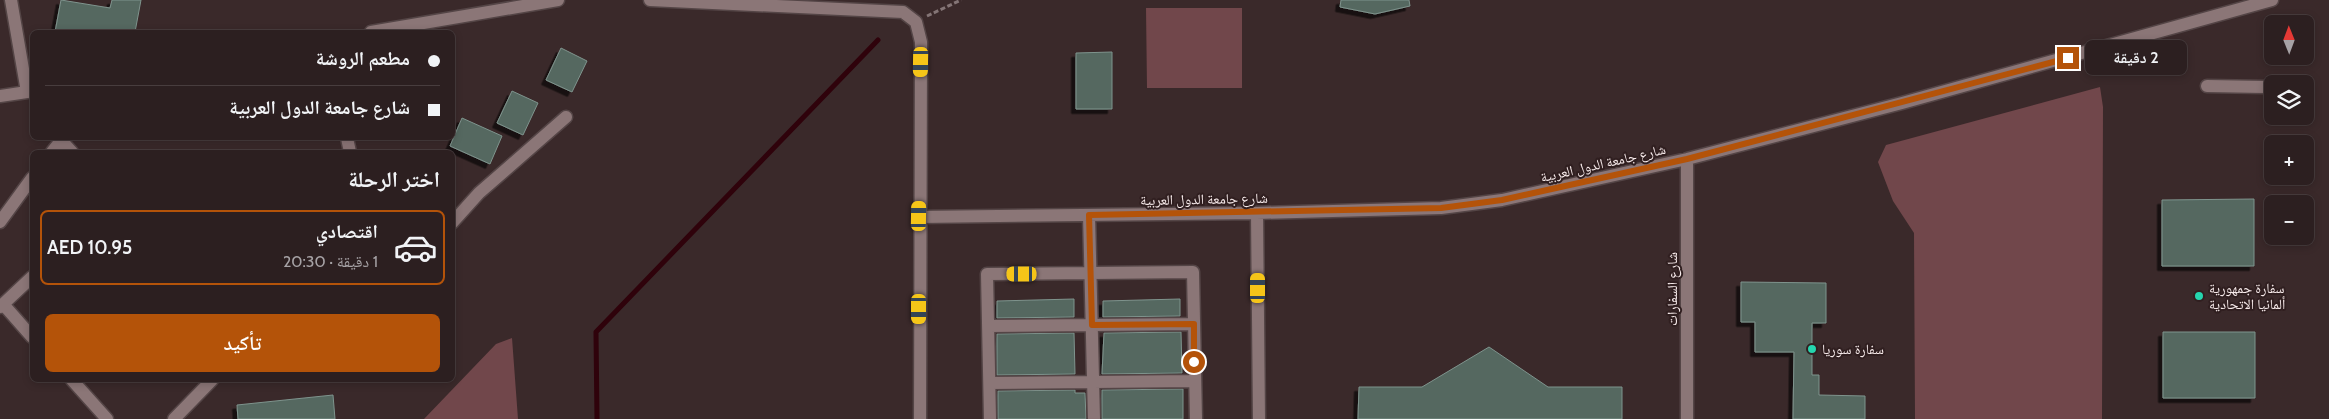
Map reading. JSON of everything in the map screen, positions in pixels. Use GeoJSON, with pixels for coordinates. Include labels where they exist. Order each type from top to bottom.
{"type":"FeatureCollection","features":[{"type":"Feature","properties":{"kind":"street"},"geometry":{"type":"LineString","coordinates":[[0,96],[30,92],[11,0]]}},
{"type":"Feature","properties":{"kind":"street"},"geometry":{"type":"LineString","coordinates":[[383,30],[558,0]]}},
{"type":"Feature","properties":{"kind":"street"},"geometry":{"type":"LineString","coordinates":[[650,0],[903,12],[916,22],[921,42],[919,216],[920,419]]}},
{"type":"Feature","properties":{"kind":"street","name":"شارع جامعة الدول العربية"},"geometry":{"type":"LineString","coordinates":[[919,216],[1257,213],[1441,208],[1502,200],[1687,159],[1902,103],[2272,0]]}},
{"type":"Feature","properties":{"kind":"street"},"geometry":{"type":"LineString","coordinates":[[2207,86],[2264,87]]}},
{"type":"Feature","properties":{"kind":"street"},"geometry":{"type":"LineString","coordinates":[[455,220],[479,193],[566,117]]}},
{"type":"Feature","properties":{"kind":"street"},"geometry":{"type":"LineString","coordinates":[[54,150],[61,140]]}},
{"type":"Feature","properties":{"kind":"street"},"geometry":{"type":"LineString","coordinates":[[63,140],[70,150]]}},
{"type":"Feature","properties":{"kind":"street","name":"شارع السفارات"},"geometry":{"type":"LineString","coordinates":[[1687,159],[1688,419]]}},
{"type":"Feature","properties":{"kind":"street"},"geometry":{"type":"LineString","coordinates":[[0,222],[30,181]]}},
{"type":"Feature","properties":{"kind":"street"},"geometry":{"type":"LineString","coordinates":[[1257,213],[1259,419]]}},
{"type":"Feature","properties":{"kind":"street"},"geometry":{"type":"LineString","coordinates":[[1089,215],[1094,419]]}},
{"type":"Feature","properties":{"kind":"street"},"geometry":{"type":"LineString","coordinates":[[990,419],[987,274],[1193,272],[1196,419]]}},
{"type":"Feature","properties":{"kind":"street"},"geometry":{"type":"LineString","coordinates":[[30,279],[2,306],[30,335]]}},
{"type":"Feature","properties":{"kind":"street"},"geometry":{"type":"LineString","coordinates":[[988,326],[1194,324]]}},
{"type":"Feature","properties":{"kind":"street"},"geometry":{"type":"LineString","coordinates":[[990,383],[1195,381]]}},
{"type":"Feature","properties":{"kind":"street"},"geometry":{"type":"LineString","coordinates":[[74,382],[107,419]]}},
{"type":"Feature","properties":{"kind":"street"},"geometry":{"type":"LineString","coordinates":[[174,419],[210,382]]}},
{"type":"Feature","properties":{"kind":"path"},"geometry":{"type":"LineString","coordinates":[[916,22],[960,0]]}},
{"type":"Feature","properties":{"kind":"shaded area"},"geometry":{"type":"Polygon","coordinates":[[[1146,8],[1242,8],[1242,88],[1147,88],[1146,8]]]}},
{"type":"Feature","properties":{"kind":"shaded area"},"geometry":{"type":"Polygon","coordinates":[[[2100,87],[2103,107],[2102,419],[1915,419],[1914,233],[1893,201],[1878,162],[1886,145],[2100,87]]]}},
{"type":"Feature","properties":{"kind":"shaded area"},"geometry":{"type":"Polygon","coordinates":[[[512,338],[518,419],[424,419],[496,344],[512,338]]]}},
{"type":"Feature","properties":{"kind":"building"},"geometry":{"type":"Polygon","coordinates":[[[61,0],[110,8],[112,0],[141,0],[135,30],[55,30],[61,0]]]}},
{"type":"Feature","properties":{"kind":"building"},"geometry":{"type":"Polygon","coordinates":[[[1341,0],[1409,0],[1410,6],[1375,14],[1340,7],[1341,0]]]}},
{"type":"Feature","properties":{"kind":"building"},"geometry":{"type":"Polygon","coordinates":[[[561,48],[587,61],[572,92],[546,80],[561,48]]]}},
{"type":"Feature","properties":{"kind":"building"},"geometry":{"type":"Polygon","coordinates":[[[1112,52],[1112,109],[1076,109],[1076,53],[1112,52]]]}},
{"type":"Feature","properties":{"kind":"building"},"geometry":{"type":"Polygon","coordinates":[[[512,91],[538,103],[523,135],[497,123],[512,91]]]}},
{"type":"Feature","properties":{"kind":"building"},"geometry":{"type":"Polygon","coordinates":[[[462,118],[502,136],[490,164],[450,146],[453,140],[455,140],[455,134],[462,118]]]}},
{"type":"Feature","properties":{"kind":"building"},"geometry":{"type":"Polygon","coordinates":[[[2254,199],[2254,266],[2162,266],[2162,200],[2254,199]]]}},
{"type":"Feature","properties":{"kind":"building"},"geometry":{"type":"Polygon","coordinates":[[[1741,282],[1826,283],[1826,323],[1812,323],[1812,375],[1819,375],[1819,395],[1865,396],[1865,419],[1793,419],[1794,352],[1755,352],[1755,322],[1741,322],[1741,282]]]}},
{"type":"Feature","properties":{"kind":"building"},"geometry":{"type":"Polygon","coordinates":[[[1074,299],[1074,317],[997,318],[997,301],[1074,299]]]}},
{"type":"Feature","properties":{"kind":"building"},"geometry":{"type":"Polygon","coordinates":[[[1180,299],[1180,316],[1103,317],[1103,301],[1180,299]]]}},
{"type":"Feature","properties":{"kind":"building"},"geometry":{"type":"Polygon","coordinates":[[[1181,332],[1182,373],[1102,374],[1104,333],[1181,332]]]}},
{"type":"Feature","properties":{"kind":"building"},"geometry":{"type":"Polygon","coordinates":[[[2163,332],[2255,332],[2255,398],[2163,398],[2163,332]]]}},
{"type":"Feature","properties":{"kind":"building"},"geometry":{"type":"Polygon","coordinates":[[[1074,333],[1075,374],[997,375],[997,334],[1074,333]]]}},
{"type":"Feature","properties":{"kind":"building"},"geometry":{"type":"Polygon","coordinates":[[[1489,347],[1548,387],[1622,387],[1622,419],[1358,419],[1359,387],[1422,387],[1489,347]]]}},
{"type":"Feature","properties":{"kind":"building"},"geometry":{"type":"Polygon","coordinates":[[[1183,389],[1183,419],[1102,419],[1102,390],[1183,389]]]}},
{"type":"Feature","properties":{"kind":"building"},"geometry":{"type":"Polygon","coordinates":[[[1075,390],[1075,393],[1085,393],[1086,419],[998,419],[998,391],[1075,390]]]}},
{"type":"Feature","properties":{"kind":"building"},"geometry":{"type":"Polygon","coordinates":[[[333,395],[335,419],[238,419],[237,405],[333,395]]]}},
{"type":"Feature","properties":{"kind":"waterway"},"geometry":{"type":"LineString","coordinates":[[597,419],[596,332],[878,40]]}},
{"type":"Feature","properties":{"kind":"place","name":"سفارة جمهورية ألمانيا الاتحادية"},"geometry":{"type":"Point","coordinates":[2199,296]}},
{"type":"Feature","properties":{"kind":"place","name":"سفارة سوريا"},"geometry":{"type":"Point","coordinates":[1812,349]}},
{"type":"Feature","properties":{"kind":"route"},"geometry":{"type":"LineString","coordinates":[[1194,362],[1194,324],[1092,325],[1089,215],[1441,208],[1502,200],[1687,159],[2068,58]]}}]}
